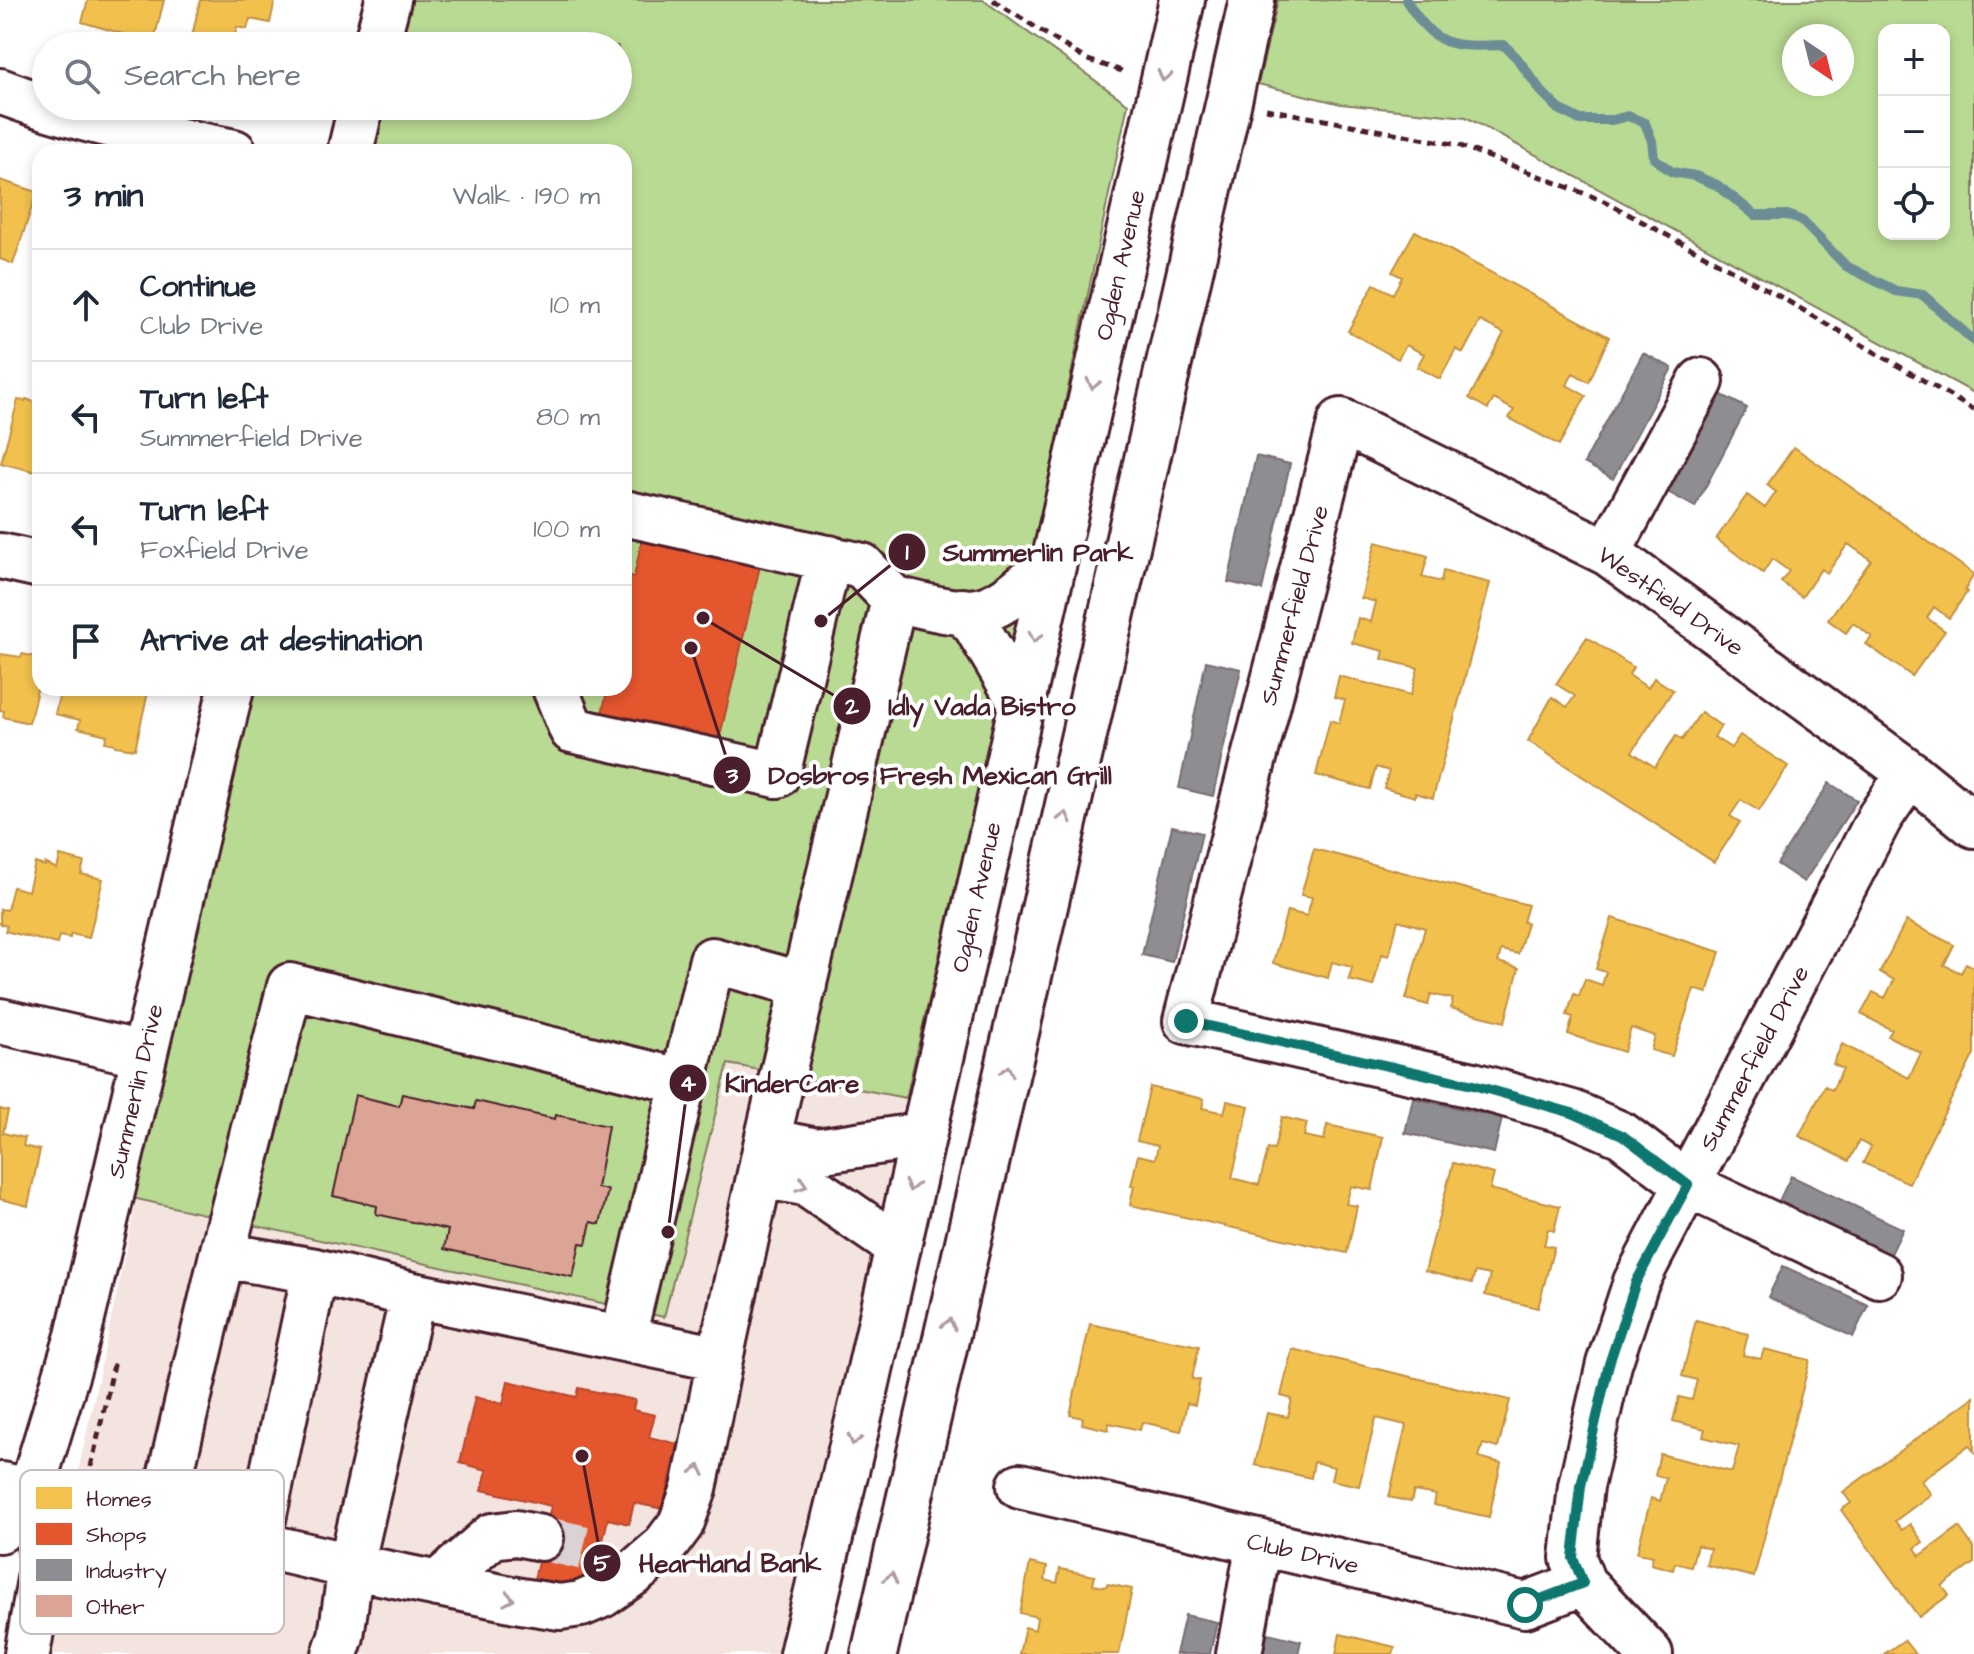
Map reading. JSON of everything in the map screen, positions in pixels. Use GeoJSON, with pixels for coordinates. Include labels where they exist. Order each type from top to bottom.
{"type":"FeatureCollection","features":[{"type":"Feature","properties":{"kind":"street"},"geometry":{"type":"LineString","coordinates":[[380,32],[388,0]]}},
{"type":"Feature","properties":{"kind":"street","name":"Ogden Avenue"},"geometry":{"type":"LineString","coordinates":[[802,1654],[898,1247],[1182,0]]}},
{"type":"Feature","properties":{"kind":"street"},"geometry":{"type":"LineString","coordinates":[[874,1654],[1252,0]]}},
{"type":"Feature","properties":{"kind":"street"},"geometry":{"type":"LineString","coordinates":[[0,91],[32,103]]}},
{"type":"Feature","properties":{"kind":"street"},"geometry":{"type":"LineString","coordinates":[[95,120],[195,144]]}},
{"type":"Feature","properties":{"kind":"street"},"geometry":{"type":"LineString","coordinates":[[352,144],[358,120]]}},
{"type":"Feature","properties":{"kind":"street"},"geometry":{"type":"LineString","coordinates":[[1608,553],[1701,381]]}},
{"type":"Feature","properties":{"kind":"street","name":"Westfield Drive"},"geometry":{"type":"LineString","coordinates":[[1341,421],[1608,553],[1910,773],[1974,825]]}},
{"type":"Feature","properties":{"kind":"street","name":"Summerfield Drive"},"geometry":{"type":"LineString","coordinates":[[1341,421],[1186,1021],[1473,1085],[1572,1113],[1622,1135],[1688,1185]]}},
{"type":"Feature","properties":{"kind":"street"},"geometry":{"type":"LineString","coordinates":[[632,515],[862,566],[894,599],[962,611],[985,609],[1006,599],[1052,562]]}},
{"type":"Feature","properties":{"kind":"street"},"geometry":{"type":"LineString","coordinates":[[0,556],[32,563]]}},
{"type":"Feature","properties":{"kind":"street"},"geometry":{"type":"LineString","coordinates":[[558,696],[572,730],[777,775],[829,558]]}},
{"type":"Feature","properties":{"kind":"street"},"geometry":{"type":"LineString","coordinates":[[284,1549],[521,1601],[571,1606],[602,1595],[646,1563],[663,1548],[681,1524],[694,1489],[764,1158],[894,599]]}},
{"type":"Feature","properties":{"kind":"street"},"geometry":{"type":"LineString","coordinates":[[962,611],[976,626],[1021,702]]}},
{"type":"Feature","properties":{"kind":"street","name":"Summerlin Drive"},"geometry":{"type":"LineString","coordinates":[[23,1470],[78,1336],[229,696]]}},
{"type":"Feature","properties":{"kind":"street","name":"Summerfield Drive"},"geometry":{"type":"LineString","coordinates":[[1650,1654],[1583,1583],[1573,1558],[1581,1486],[1609,1364],[1636,1282],[1880,817],[1910,773]]}},
{"type":"Feature","properties":{"kind":"street"},"geometry":{"type":"LineString","coordinates":[[623,1338],[712,960],[804,985]]}},
{"type":"Feature","properties":{"kind":"street"},"geometry":{"type":"LineString","coordinates":[[172,1470],[290,986],[684,1082]]}},
{"type":"Feature","properties":{"kind":"street"},"geometry":{"type":"LineString","coordinates":[[0,1021],[143,1054]]}},
{"type":"Feature","properties":{"kind":"street"},"geometry":{"type":"LineString","coordinates":[[764,1158],[923,1135]]}},
{"type":"Feature","properties":{"kind":"street"},"geometry":{"type":"LineString","coordinates":[[764,1158],[898,1247]]}},
{"type":"Feature","properties":{"kind":"street"},"geometry":{"type":"LineString","coordinates":[[1688,1185],[1879,1275]]}},
{"type":"Feature","properties":{"kind":"street"},"geometry":{"type":"LineString","coordinates":[[222,1255],[315,1271],[413,1295],[720,1359]]}},
{"type":"Feature","properties":{"kind":"street"},"geometry":{"type":"LineString","coordinates":[[273,1470],[315,1271]]}},
{"type":"Feature","properties":{"kind":"street"},"geometry":{"type":"LineString","coordinates":[[343,1648],[351,1566],[413,1295]]}},
{"type":"Feature","properties":{"kind":"street","name":"Club Drive"},"geometry":{"type":"LineString","coordinates":[[1020,1486],[1525,1605],[1583,1583]]}},
{"type":"Feature","properties":{"kind":"street","name":"Summerlin Drive"},"geometry":{"type":"LineString","coordinates":[[0,1530],[16,1488]]}},
{"type":"Feature","properties":{"kind":"street"},"geometry":{"type":"LineString","coordinates":[[437,1584],[492,1536],[516,1533],[541,1538]]}},
{"type":"Feature","properties":{"kind":"street"},"geometry":{"type":"LineString","coordinates":[[1239,1654],[1259,1542]]}},
{"type":"Feature","properties":{"kind":"street"},"geometry":{"type":"LineString","coordinates":[[603,1552],[646,1563]]}},
{"type":"Feature","properties":{"kind":"street","name":"Summerlin Drive"},"geometry":{"type":"LineString","coordinates":[[27,1654],[30,1634]]}},
{"type":"Feature","properties":{"kind":"path"},"geometry":{"type":"LineString","coordinates":[[993,0],[1085,59],[1129,73]]}},
{"type":"Feature","properties":{"kind":"path"},"geometry":{"type":"LineString","coordinates":[[1265,109],[1458,145],[1604,201],[1772,292],[1974,410]]}},
{"type":"Feature","properties":{"kind":"shaded area"},"geometry":{"type":"Polygon","coordinates":[[[728,1063],[906,1098],[790,1618],[776,1654],[39,1654],[43,1634],[284,1634],[284,1470],[79,1470],[137,1198],[664,1317],[728,1063]]]}},
{"type":"Feature","properties":{"kind":"green space"},"geometry":{"type":"Polygon","coordinates":[[[394,0],[983,0],[1128,104],[1033,554],[906,1098],[728,1064],[664,1317],[128,1197],[239,696],[632,696],[632,144],[362,144],[368,120],[632,120],[632,32],[387,32],[394,0]]]}},
{"type":"Feature","properties":{"kind":"green space"},"geometry":{"type":"Polygon","coordinates":[[[1278,0],[1974,0],[1974,393],[1466,117],[1341,104],[1258,84],[1278,0]]]}},
{"type":"Feature","properties":{"kind":"building: Homes"},"geometry":{"type":"Polygon","coordinates":[[[88,0],[164,0],[156,32],[116,32],[82,22],[88,0]]]}},
{"type":"Feature","properties":{"kind":"building: Homes"},"geometry":{"type":"Polygon","coordinates":[[[200,0],[275,0],[270,23],[250,19],[247,29],[237,27],[236,32],[193,32],[200,0]]]}},
{"type":"Feature","properties":{"kind":"building: Homes"},"geometry":{"type":"Polygon","coordinates":[[[0,180],[32,190],[32,207],[13,264],[0,259],[0,180]]]}},
{"type":"Feature","properties":{"kind":"building: Homes"},"geometry":{"type":"Polygon","coordinates":[[[1415,231],[1609,337],[1589,382],[1573,373],[1567,385],[1586,396],[1559,445],[1509,418],[1514,410],[1494,399],[1488,409],[1469,398],[1504,333],[1480,321],[1463,353],[1456,349],[1440,379],[1417,367],[1424,354],[1406,345],[1398,359],[1348,331],[1374,284],[1393,294],[1402,277],[1392,272],[1415,231]]]}},
{"type":"Feature","properties":{"kind":"building: Homes"},"geometry":{"type":"Polygon","coordinates":[[[18,400],[32,401],[32,471],[1,463],[18,400]]]}},
{"type":"Feature","properties":{"kind":"building: Homes"},"geometry":{"type":"Polygon","coordinates":[[[1794,447],[1974,574],[1965,590],[1967,592],[1949,618],[1934,607],[1927,618],[1945,631],[1912,676],[1866,644],[1872,637],[1853,623],[1846,633],[1828,620],[1871,560],[1848,544],[1827,573],[1821,569],[1802,597],[1781,582],[1789,571],[1772,559],[1763,573],[1716,539],[1747,495],[1765,508],[1776,492],[1767,485],[1794,447]]]}},
{"type":"Feature","properties":{"kind":"building: Homes"},"geometry":{"type":"Polygon","coordinates":[[[1376,542],[1428,556],[1422,577],[1441,582],[1443,571],[1490,583],[1433,798],[1415,793],[1415,797],[1384,788],[1389,771],[1376,767],[1370,789],[1316,775],[1330,720],[1339,723],[1345,700],[1334,697],[1339,676],[1411,695],[1418,668],[1382,659],[1384,651],[1352,643],[1358,618],[1371,622],[1376,602],[1361,598],[1376,542]]]}},
{"type":"Feature","properties":{"kind":"building: Homes"},"geometry":{"type":"Polygon","coordinates":[[[1587,637],[1633,667],[1629,675],[1648,688],[1654,678],[1673,690],[1632,752],[1655,767],[1676,736],[1682,740],[1701,712],[1721,726],[1714,737],[1731,748],[1740,735],[1788,766],[1759,811],[1741,800],[1730,816],[1740,822],[1714,862],[1528,741],[1552,697],[1567,707],[1575,696],[1556,684],[1587,637]]]}},
{"type":"Feature","properties":{"kind":"building: Homes"},"geometry":{"type":"Polygon","coordinates":[[[0,654],[32,656],[32,696],[36,696],[29,723],[3,717],[4,711],[0,710],[0,654]]]}},
{"type":"Feature","properties":{"kind":"building: Homes"},"geometry":{"type":"Polygon","coordinates":[[[59,696],[147,696],[135,749],[105,742],[107,735],[78,728],[80,720],[55,714],[59,696]]]}},
{"type":"Feature","properties":{"kind":"building: Homes"},"geometry":{"type":"Polygon","coordinates":[[[1314,849],[1528,905],[1523,922],[1527,923],[1518,954],[1501,950],[1498,962],[1519,968],[1505,1022],[1450,1008],[1453,999],[1431,994],[1428,1005],[1406,999],[1425,928],[1398,920],[1389,956],[1382,954],[1373,986],[1349,980],[1352,967],[1332,962],[1328,978],[1273,963],[1287,911],[1307,916],[1312,897],[1301,895],[1314,849]]]}},
{"type":"Feature","properties":{"kind":"building: Homes"},"geometry":{"type":"Polygon","coordinates":[[[60,856],[84,862],[81,874],[103,879],[89,938],[71,934],[70,938],[59,936],[57,944],[5,931],[7,926],[0,924],[0,909],[7,910],[13,887],[28,891],[35,863],[45,866],[45,863],[57,869],[60,856]]]}},
{"type":"Feature","properties":{"kind":"building: Homes"},"geometry":{"type":"Polygon","coordinates":[[[1612,918],[1720,952],[1707,993],[1694,989],[1672,1056],[1651,1050],[1655,1036],[1631,1028],[1624,1052],[1568,1034],[1573,1017],[1567,1015],[1574,994],[1579,996],[1585,979],[1602,985],[1606,972],[1596,969],[1612,918]]]}},
{"type":"Feature","properties":{"kind":"building: Homes"},"geometry":{"type":"Polygon","coordinates":[[[1906,921],[1954,945],[1944,965],[1961,973],[1966,963],[1974,967],[1974,1054],[1909,1183],[1863,1163],[1871,1147],[1859,1141],[1849,1161],[1799,1136],[1825,1086],[1832,1090],[1843,1069],[1833,1064],[1842,1044],[1909,1078],[1921,1053],[1888,1036],[1892,1030],[1861,1014],[1873,992],[1885,998],[1894,980],[1880,972],[1906,921]]]}},
{"type":"Feature","properties":{"kind":"building: Homes"},"geometry":{"type":"Polygon","coordinates":[[[1150,1087],[1204,1099],[1202,1108],[1224,1113],[1227,1101],[1249,1106],[1232,1178],[1259,1185],[1268,1149],[1274,1150],[1282,1117],[1307,1123],[1304,1136],[1324,1140],[1327,1125],[1383,1137],[1372,1190],[1351,1186],[1346,1204],[1357,1206],[1347,1253],[1130,1205],[1138,1155],[1155,1159],[1158,1146],[1137,1141],[1150,1087]]]}},
{"type":"Feature","properties":{"kind":"building: Homes"},"geometry":{"type":"Polygon","coordinates":[[[0,1109],[8,1111],[3,1133],[25,1138],[23,1146],[40,1150],[28,1206],[0,1199],[0,1109]]]}},
{"type":"Feature","properties":{"kind":"building: Homes"},"geometry":{"type":"Polygon","coordinates":[[[1453,1163],[1494,1174],[1490,1189],[1560,1206],[1554,1231],[1548,1229],[1544,1245],[1554,1247],[1538,1308],[1485,1295],[1490,1275],[1475,1272],[1472,1283],[1425,1271],[1453,1163]]]}},
{"type":"Feature","properties":{"kind":"building: Homes"},"geometry":{"type":"Polygon","coordinates":[[[1696,1320],[1748,1334],[1743,1355],[1761,1359],[1764,1349],[1810,1360],[1754,1577],[1706,1565],[1710,1549],[1697,1545],[1691,1567],[1675,1563],[1673,1570],[1651,1564],[1653,1556],[1637,1553],[1651,1498],[1660,1501],[1666,1478],[1655,1475],[1660,1454],[1732,1472],[1739,1446],[1703,1437],[1705,1429],[1673,1421],[1679,1397],[1692,1400],[1697,1380],[1682,1376],[1696,1320]]]}},
{"type":"Feature","properties":{"kind":"building: Homes"},"geometry":{"type":"Polygon","coordinates":[[[1090,1324],[1199,1346],[1192,1379],[1200,1380],[1195,1405],[1187,1403],[1181,1431],[1142,1422],[1140,1430],[1109,1423],[1108,1430],[1082,1424],[1083,1418],[1070,1415],[1090,1324]]]}},
{"type":"Feature","properties":{"kind":"building: Homes"},"geometry":{"type":"Polygon","coordinates":[[[1292,1349],[1510,1400],[1498,1448],[1483,1444],[1479,1457],[1501,1463],[1489,1517],[1434,1505],[1436,1495],[1414,1491],[1411,1502],[1389,1497],[1406,1425],[1376,1418],[1359,1486],[1331,1480],[1334,1467],[1314,1462],[1311,1478],[1255,1465],[1267,1413],[1288,1417],[1292,1399],[1281,1396],[1292,1349]]]}},
{"type":"Feature","properties":{"kind":"building: Homes"},"geometry":{"type":"Polygon","coordinates":[[[1974,1397],[1974,1452],[1969,1445],[1921,1481],[1931,1494],[1895,1521],[1902,1530],[1910,1524],[1923,1542],[1915,1548],[1920,1556],[1959,1527],[1974,1548],[1974,1563],[1942,1586],[1949,1595],[1919,1617],[1841,1510],[1851,1503],[1843,1492],[1974,1397]]]}},
{"type":"Feature","properties":{"kind":"building: Homes"},"geometry":{"type":"Polygon","coordinates":[[[1030,1563],[1047,1567],[1045,1580],[1057,1583],[1060,1569],[1095,1576],[1093,1585],[1106,1587],[1107,1584],[1132,1589],[1119,1654],[1019,1654],[1025,1627],[1035,1630],[1037,1617],[1020,1613],[1030,1563]]]}},
{"type":"Feature","properties":{"kind":"building: Homes"},"geometry":{"type":"Polygon","coordinates":[[[1340,1634],[1395,1647],[1393,1654],[1336,1654],[1340,1634]]]}},
{"type":"Feature","properties":{"kind":"building: Homes"},"geometry":{"type":"Polygon","coordinates":[[[1904,1640],[1915,1654],[1884,1654],[1904,1640]]]}},
{"type":"Feature","properties":{"kind":"building: Shops"},"geometry":{"type":"Polygon","coordinates":[[[642,539],[760,566],[716,753],[599,725],[606,696],[632,696],[634,577],[642,539]]]}},
{"type":"Feature","properties":{"kind":"building: Shops"},"geometry":{"type":"Polygon","coordinates":[[[508,1381],[577,1397],[579,1388],[635,1400],[633,1410],[655,1415],[649,1437],[678,1444],[663,1509],[634,1503],[629,1524],[608,1519],[589,1600],[532,1588],[551,1506],[482,1490],[487,1470],[460,1463],[475,1397],[503,1404],[508,1381]]]}},
{"type":"Feature","properties":{"kind":"building: Industry"},"geometry":{"type":"Polygon","coordinates":[[[1643,353],[1672,368],[1613,479],[1584,463],[1643,353]]]}},
{"type":"Feature","properties":{"kind":"building: Industry"},"geometry":{"type":"Polygon","coordinates":[[[1720,394],[1747,408],[1695,507],[1668,492],[1720,394]]]}},
{"type":"Feature","properties":{"kind":"building: Industry"},"geometry":{"type":"Polygon","coordinates":[[[1256,456],[1290,464],[1262,590],[1228,582],[1256,456]]]}},
{"type":"Feature","properties":{"kind":"building: Industry"},"geometry":{"type":"Polygon","coordinates":[[[1206,661],[1241,669],[1213,796],[1179,788],[1206,661]]]}},
{"type":"Feature","properties":{"kind":"building: Industry"},"geometry":{"type":"Polygon","coordinates":[[[1829,783],[1857,800],[1804,882],[1777,864],[1829,783]]]}},
{"type":"Feature","properties":{"kind":"building: Industry"},"geometry":{"type":"Polygon","coordinates":[[[1172,826],[1202,833],[1172,962],[1142,955],[1172,826]]]}},
{"type":"Feature","properties":{"kind":"building: Industry"},"geometry":{"type":"Polygon","coordinates":[[[1413,1098],[1502,1118],[1494,1153],[1405,1133],[1413,1098]]]}},
{"type":"Feature","properties":{"kind":"building: Industry"},"geometry":{"type":"Polygon","coordinates":[[[1791,1176],[1903,1229],[1889,1258],[1777,1205],[1791,1176]]]}},
{"type":"Feature","properties":{"kind":"building: Industry"},"geometry":{"type":"Polygon","coordinates":[[[1783,1266],[1868,1305],[1853,1337],[1768,1297],[1783,1266]]]}},
{"type":"Feature","properties":{"kind":"building: Industry"},"geometry":{"type":"Polygon","coordinates":[[[1185,1615],[1217,1622],[1210,1654],[1176,1654],[1185,1615]]]}},
{"type":"Feature","properties":{"kind":"building: Industry"},"geometry":{"type":"Polygon","coordinates":[[[1268,1633],[1301,1641],[1298,1654],[1263,1654],[1268,1633]]]}},
{"type":"Feature","properties":{"kind":"building: Other"},"geometry":{"type":"Polygon","coordinates":[[[402,1094],[474,1109],[476,1101],[555,1119],[556,1115],[608,1126],[597,1188],[608,1190],[600,1224],[591,1222],[586,1244],[580,1243],[573,1277],[444,1249],[448,1230],[376,1214],[377,1206],[333,1196],[355,1095],[399,1106],[402,1094]]]}},
{"type":"Feature","properties":{"kind":"waterway"},"geometry":{"type":"LineString","coordinates":[[1406,0],[1426,28],[1446,41],[1470,46],[1504,45],[1559,109],[1580,120],[1612,120],[1628,116],[1645,123],[1654,158],[1672,172],[1695,176],[1717,185],[1755,215],[1788,215],[1802,221],[1846,266],[1896,291],[1923,295],[1974,341]]}},
{"type":"Feature","properties":{"kind":"tunnel"},"geometry":{"type":"LineString","coordinates":[[541,1538],[603,1552]]}},
{"type":"Feature","properties":{"kind":"place","name":"Idly Vada Bistro"},"geometry":{"type":"Point","coordinates":[703,618]}},
{"type":"Feature","properties":{"kind":"place","name":"Summerlin Park"},"geometry":{"type":"Point","coordinates":[821,621]}},
{"type":"Feature","properties":{"kind":"place","name":"Dosbros Fresh Mexican Grill"},"geometry":{"type":"Point","coordinates":[691,648]}},
{"type":"Feature","properties":{"kind":"place","name":"KinderCare"},"geometry":{"type":"Point","coordinates":[668,1232]}},
{"type":"Feature","properties":{"kind":"place","name":"Heartland Bank"},"geometry":{"type":"Point","coordinates":[582,1456]}},
{"type":"Feature","properties":{"kind":"route"},"geometry":{"type":"LineString","coordinates":[[1186,1021],[1473,1085],[1572,1113],[1622,1135],[1688,1185],[1636,1282],[1609,1364],[1581,1486],[1573,1558],[1583,1583],[1525,1605]]}}]}
